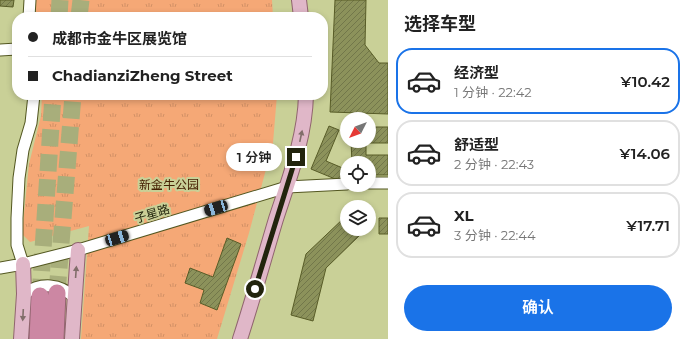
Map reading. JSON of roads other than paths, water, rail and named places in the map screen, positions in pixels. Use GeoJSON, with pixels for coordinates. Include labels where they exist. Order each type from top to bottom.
{"type":"FeatureCollection","features":[{"type":"Feature","properties":{"kind":"highway"},"geometry":{"type":"LineString","coordinates":[[55,339],[58,293]]}},
{"type":"Feature","properties":{"kind":"highway"},"geometry":{"type":"LineString","coordinates":[[32,295],[38,339]]}},
{"type":"Feature","properties":{"kind":"main road"},"geometry":{"type":"LineString","coordinates":[[299,0],[300,12]]}},
{"type":"Feature","properties":{"kind":"main road"},"geometry":{"type":"LineString","coordinates":[[240,339],[287,187],[306,112],[306,100]]}},
{"type":"Feature","properties":{"kind":"main road"},"geometry":{"type":"LineString","coordinates":[[72,339],[78,250]]}},
{"type":"Feature","properties":{"kind":"main road"},"geometry":{"type":"LineString","coordinates":[[21,339],[32,295],[23,264]]}},
{"type":"Feature","properties":{"kind":"street"},"geometry":{"type":"LineString","coordinates":[[29,12],[30,0]]}},
{"type":"Feature","properties":{"kind":"street"},"geometry":{"type":"LineString","coordinates":[[0,50],[12,49]]}},
{"type":"Feature","properties":{"kind":"street"},"geometry":{"type":"LineString","coordinates":[[23,264],[17,245],[19,178],[23,150],[31,123],[33,100]]}},
{"type":"Feature","properties":{"kind":"street"},"geometry":{"type":"LineString","coordinates":[[376,183],[388,182]]}},
{"type":"Feature","properties":{"kind":"street","name":"子星路"},"geometry":{"type":"LineString","coordinates":[[0,268],[23,264],[78,250],[287,187],[340,184]]}},
{"type":"Feature","properties":{"kind":"street"},"geometry":{"type":"LineString","coordinates":[[32,295],[34,288],[50,286],[64,289],[75,298]]}},
{"type":"Feature","properties":{"kind":"tunnel"},"geometry":{"type":"LineString","coordinates":[[59,12],[60,0]]}},
{"type":"Feature","properties":{"kind":"tunnel"},"geometry":{"type":"LineString","coordinates":[[80,12],[81,0]]}},
{"type":"Feature","properties":{"kind":"tunnel"},"geometry":{"type":"LineString","coordinates":[[40,296],[53,100]]}},
{"type":"Feature","properties":{"kind":"tunnel"},"geometry":{"type":"LineString","coordinates":[[57,293],[73,100]]}},
{"type":"Feature","properties":{"kind":"park label","name":"新金牛公园"},"geometry":{"type":"Point","coordinates":[169,185]}}]}
